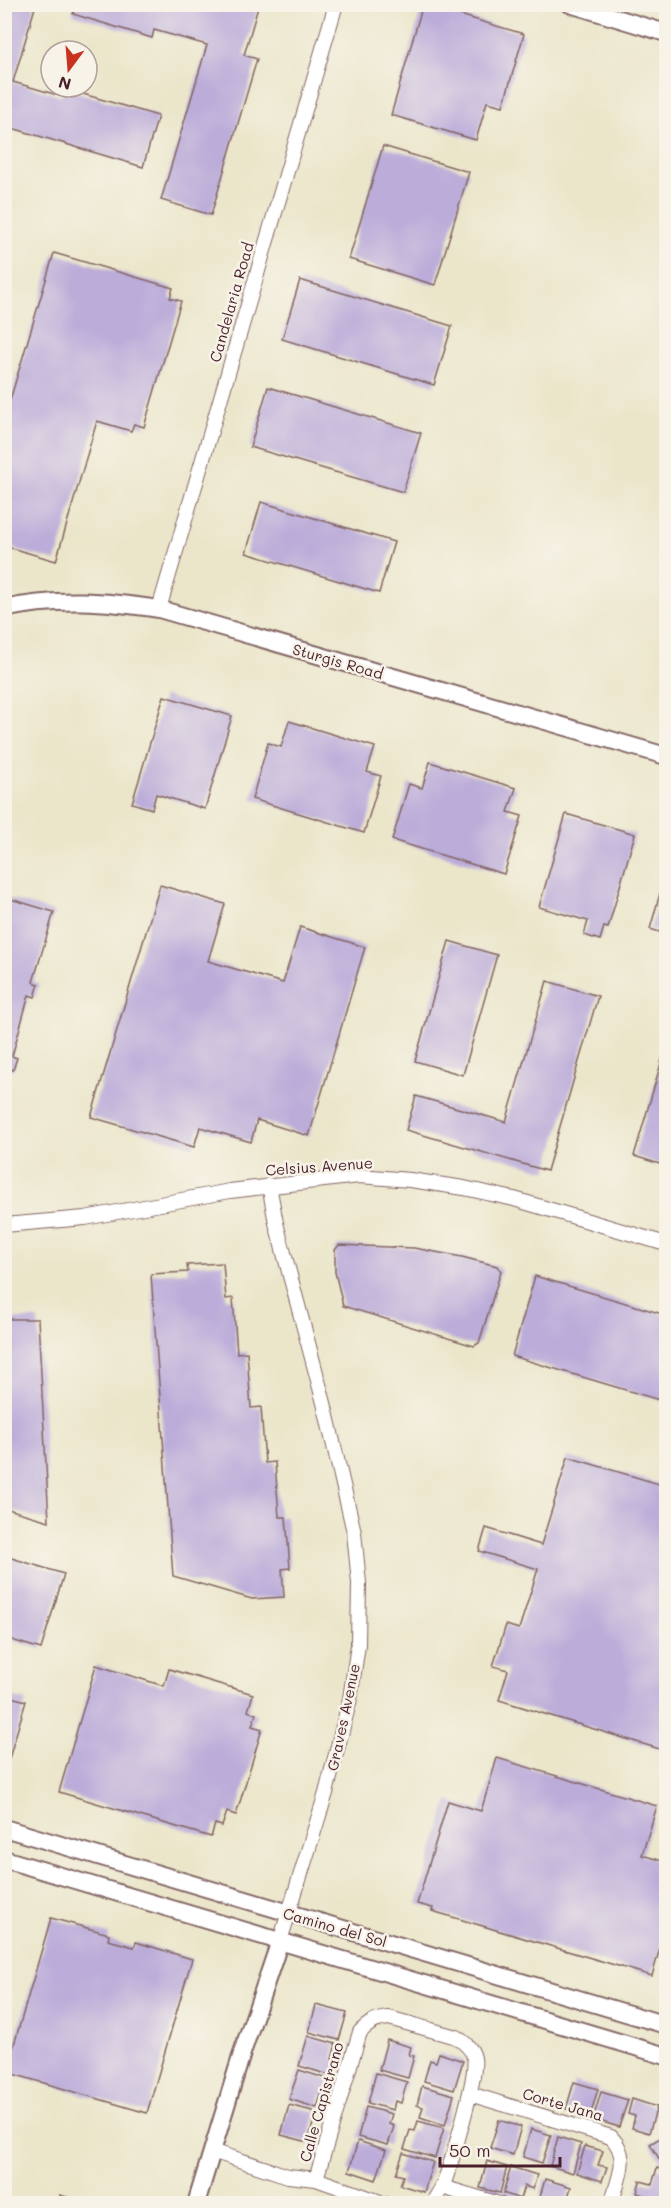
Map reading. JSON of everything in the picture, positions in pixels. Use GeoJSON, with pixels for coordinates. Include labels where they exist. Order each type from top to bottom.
{"type":"FeatureCollection","features":[{"type":"Feature","properties":{"kind":"street","name":"Candelaria Road"},"geometry":{"type":"LineString","coordinates":[[159,609],[336,4]]}},
{"type":"Feature","properties":{"kind":"street"},"geometry":{"type":"LineString","coordinates":[[570,4],[666,33]]}},
{"type":"Feature","properties":{"kind":"street","name":"Sturgis Road"},"geometry":{"type":"LineString","coordinates":[[4,609],[32,603],[80,601],[159,609],[666,756]]}},
{"type":"Feature","properties":{"kind":"street","name":"Celsius Avenue"},"geometry":{"type":"LineString","coordinates":[[4,1225],[85,1218],[269,1185],[359,1176],[410,1180],[464,1188],[514,1199],[666,1244]]}},
{"type":"Feature","properties":{"kind":"street","name":"Graves Avenue"},"geometry":{"type":"LineString","coordinates":[[196,2204],[243,2050],[290,1914],[326,1793],[350,1699],[358,1645],[359,1583],[354,1532],[324,1403],[276,1223],[269,1185]]}},
{"type":"Feature","properties":{"kind":"street","name":"Camino del Sol"},"geometry":{"type":"LineString","coordinates":[[4,1828],[666,2025]]}},
{"type":"Feature","properties":{"kind":"street","name":"Camino del Sol"},"geometry":{"type":"LineString","coordinates":[[4,1859],[666,2056]]}},
{"type":"Feature","properties":{"kind":"street","name":"Calle Capistrano"},"geometry":{"type":"LineString","coordinates":[[316,2179],[360,2032],[368,2024],[378,2019],[388,2018],[456,2037],[465,2043],[474,2059],[475,2070],[470,2094],[442,2187],[432,2204]]}},
{"type":"Feature","properties":{"kind":"street","name":"Corte Jana"},"geometry":{"type":"LineString","coordinates":[[470,2094],[611,2137],[618,2144],[623,2161],[611,2204]]}},
{"type":"Feature","properties":{"kind":"street"},"geometry":{"type":"LineString","coordinates":[[212,2151],[288,2176],[316,2179],[386,2204]]}},
{"type":"Feature","properties":{"kind":"street"},"geometry":{"type":"LineString","coordinates":[[442,2187],[499,2204]]}},
{"type":"Feature","properties":{"kind":"building"},"geometry":{"type":"Polygon","coordinates":[[[4,4],[36,4],[13,82],[39,90],[39,99],[99,99],[158,116],[143,167],[12,128],[7,145],[4,144],[4,4]]]}},
{"type":"Feature","properties":{"kind":"building"},"geometry":{"type":"Polygon","coordinates":[[[75,4],[259,4],[244,55],[257,59],[211,215],[161,200],[207,45],[154,30],[152,38],[73,14],[75,4]]]}},
{"type":"Feature","properties":{"kind":"building"},"geometry":{"type":"Polygon","coordinates":[[[423,4],[524,34],[503,106],[487,102],[476,140],[391,115],[423,4]]]}},
{"type":"Feature","properties":{"kind":"building"},"geometry":{"type":"Polygon","coordinates":[[[383,146],[469,172],[435,285],[349,259],[383,146]]]}},
{"type":"Feature","properties":{"kind":"building"},"geometry":{"type":"Polygon","coordinates":[[[54,253],[173,288],[170,298],[181,301],[144,427],[134,424],[131,431],[97,421],[56,561],[4,546],[4,420],[54,253]]]}},
{"type":"Feature","properties":{"kind":"building"},"geometry":{"type":"Polygon","coordinates":[[[300,280],[452,326],[434,385],[282,339],[300,280]]]}},
{"type":"Feature","properties":{"kind":"building"},"geometry":{"type":"Polygon","coordinates":[[[268,387],[421,433],[403,492],[250,447],[268,387]]]}},
{"type":"Feature","properties":{"kind":"building"},"geometry":{"type":"Polygon","coordinates":[[[261,502],[394,542],[379,593],[246,553],[261,502]]]}},
{"type":"Feature","properties":{"kind":"building"},"geometry":{"type":"Polygon","coordinates":[[[164,696],[232,716],[205,809],[156,794],[152,809],[132,803],[164,696]]]}},
{"type":"Feature","properties":{"kind":"building"},"geometry":{"type":"Polygon","coordinates":[[[289,721],[375,747],[367,772],[381,776],[364,833],[252,799],[268,743],[281,747],[289,721]]]}},
{"type":"Feature","properties":{"kind":"building"},"geometry":{"type":"Polygon","coordinates":[[[430,762],[516,788],[508,812],[522,816],[504,874],[392,840],[409,784],[422,788],[430,762]]]}},
{"type":"Feature","properties":{"kind":"building"},"geometry":{"type":"Polygon","coordinates":[[[566,814],[635,834],[608,928],[604,927],[600,940],[584,935],[588,921],[539,907],[566,814]]]}},
{"type":"Feature","properties":{"kind":"building"},"geometry":{"type":"Polygon","coordinates":[[[666,872],[666,934],[650,929],[666,872]]]}},
{"type":"Feature","properties":{"kind":"building"},"geometry":{"type":"Polygon","coordinates":[[[160,885],[225,904],[208,961],[283,983],[300,927],[365,947],[309,1136],[257,1120],[251,1142],[200,1127],[194,1147],[91,1117],[160,885]]]}},
{"type":"Feature","properties":{"kind":"building"},"geometry":{"type":"Polygon","coordinates":[[[4,897],[54,912],[33,982],[39,984],[35,997],[29,995],[12,1056],[17,1058],[13,1070],[7,1068],[5,1076],[4,897]]]}},
{"type":"Feature","properties":{"kind":"building"},"geometry":{"type":"Polygon","coordinates":[[[449,941],[497,955],[463,1075],[415,1061],[449,941]]]}},
{"type":"Feature","properties":{"kind":"building"},"geometry":{"type":"Polygon","coordinates":[[[547,981],[598,996],[547,1171],[406,1130],[416,1096],[506,1122],[547,981]]]}},
{"type":"Feature","properties":{"kind":"building"},"geometry":{"type":"Polygon","coordinates":[[[666,1046],[666,1166],[634,1156],[666,1046]]]}},
{"type":"Feature","properties":{"kind":"building"},"geometry":{"type":"Polygon","coordinates":[[[339,1245],[414,1248],[497,1266],[501,1271],[479,1343],[474,1346],[343,1306],[335,1272],[335,1250],[339,1245]]]}},
{"type":"Feature","properties":{"kind":"building"},"geometry":{"type":"Polygon","coordinates":[[[223,1263],[226,1299],[233,1298],[237,1353],[247,1352],[251,1408],[261,1407],[265,1463],[275,1462],[279,1517],[286,1517],[290,1568],[282,1569],[284,1597],[252,1599],[173,1576],[151,1274],[188,1272],[187,1265],[223,1263]]]}},
{"type":"Feature","properties":{"kind":"building"},"geometry":{"type":"Polygon","coordinates":[[[535,1276],[666,1315],[666,1402],[512,1356],[535,1276]]]}},
{"type":"Feature","properties":{"kind":"building"},"geometry":{"type":"Polygon","coordinates":[[[4,1319],[38,1319],[49,1521],[4,1508],[4,1319]]]}},
{"type":"Feature","properties":{"kind":"building"},"geometry":{"type":"Polygon","coordinates":[[[568,1457],[666,1486],[666,1751],[499,1700],[508,1670],[493,1666],[506,1625],[519,1629],[538,1569],[479,1551],[486,1528],[541,1545],[568,1457]]]}},
{"type":"Feature","properties":{"kind":"building"},"geometry":{"type":"Polygon","coordinates":[[[5,1556],[64,1574],[41,1649],[5,1638],[5,1556]]]}},
{"type":"Feature","properties":{"kind":"building"},"geometry":{"type":"Polygon","coordinates":[[[96,1665],[164,1686],[169,1669],[253,1694],[248,1711],[256,1714],[252,1726],[262,1729],[236,1815],[227,1812],[222,1826],[215,1824],[211,1837],[59,1792],[96,1665]]]}},
{"type":"Feature","properties":{"kind":"building"},"geometry":{"type":"Polygon","coordinates":[[[4,1695],[26,1701],[5,1772],[4,1772],[4,1695]]]}},
{"type":"Feature","properties":{"kind":"building"},"geometry":{"type":"Polygon","coordinates":[[[497,1758],[657,1806],[642,1855],[666,1862],[666,1927],[652,1976],[432,1911],[433,1908],[417,1904],[448,1801],[481,1811],[497,1758]]]}},
{"type":"Feature","properties":{"kind":"building"},"geometry":{"type":"Polygon","coordinates":[[[51,1918],[109,1934],[108,1940],[134,1947],[136,1942],[192,1959],[147,2113],[6,2072],[51,1918]]]}},
{"type":"Feature","properties":{"kind":"building"},"geometry":{"type":"Polygon","coordinates":[[[316,2005],[347,2013],[339,2040],[309,2032],[316,2005]]]}},
{"type":"Feature","properties":{"kind":"building"},"geometry":{"type":"Polygon","coordinates":[[[308,2036],[336,2044],[332,2059],[338,2061],[333,2076],[299,2066],[308,2036]]]}},
{"type":"Feature","properties":{"kind":"building"},"geometry":{"type":"Polygon","coordinates":[[[387,2040],[411,2047],[409,2055],[414,2056],[408,2078],[379,2070],[387,2040]]]}},
{"type":"Feature","properties":{"kind":"building"},"geometry":{"type":"Polygon","coordinates":[[[439,2053],[463,2061],[454,2090],[424,2081],[430,2060],[436,2062],[439,2053]]]}},
{"type":"Feature","properties":{"kind":"building"},"geometry":{"type":"Polygon","coordinates":[[[299,2070],[331,2080],[326,2096],[321,2095],[317,2108],[289,2099],[299,2070]]]}},
{"type":"Feature","properties":{"kind":"building"},"geometry":{"type":"Polygon","coordinates":[[[376,2073],[407,2082],[401,2103],[395,2101],[393,2110],[368,2103],[376,2073]]]}},
{"type":"Feature","properties":{"kind":"building"},"geometry":{"type":"Polygon","coordinates":[[[574,2082],[598,2089],[590,2116],[566,2109],[574,2082]]]}},
{"type":"Feature","properties":{"kind":"building"},"geometry":{"type":"Polygon","coordinates":[[[422,2086],[454,2095],[445,2125],[420,2117],[423,2107],[417,2105],[422,2086]]]}},
{"type":"Feature","properties":{"kind":"building"},"geometry":{"type":"Polygon","coordinates":[[[601,2092],[628,2100],[619,2127],[593,2119],[601,2092]]]}},
{"type":"Feature","properties":{"kind":"building"},"geometry":{"type":"Polygon","coordinates":[[[632,2099],[657,2107],[649,2133],[632,2128],[635,2116],[628,2114],[632,2099]]]}},
{"type":"Feature","properties":{"kind":"building"},"geometry":{"type":"Polygon","coordinates":[[[289,2105],[316,2112],[308,2142],[281,2135],[289,2105]]]}},
{"type":"Feature","properties":{"kind":"building"},"geometry":{"type":"Polygon","coordinates":[[[366,2107],[392,2114],[389,2124],[394,2126],[388,2145],[358,2137],[366,2107]]]}},
{"type":"Feature","properties":{"kind":"building"},"geometry":{"type":"Polygon","coordinates":[[[499,2120],[521,2127],[513,2155],[490,2148],[499,2120]]]}},
{"type":"Feature","properties":{"kind":"building"},"geometry":{"type":"Polygon","coordinates":[[[418,2121],[444,2128],[435,2158],[404,2149],[410,2130],[415,2131],[418,2121]]]}},
{"type":"Feature","properties":{"kind":"building"},"geometry":{"type":"Polygon","coordinates":[[[666,2122],[666,2163],[663,2165],[650,2144],[665,2135],[660,2126],[666,2122]]]}},
{"type":"Feature","properties":{"kind":"building"},"geometry":{"type":"Polygon","coordinates":[[[531,2129],[551,2135],[542,2163],[523,2157],[531,2129]]]}},
{"type":"Feature","properties":{"kind":"building"},"geometry":{"type":"Polygon","coordinates":[[[558,2137],[581,2144],[573,2173],[550,2166],[558,2137]]]}},
{"type":"Feature","properties":{"kind":"building"},"geometry":{"type":"Polygon","coordinates":[[[358,2141],[386,2150],[376,2180],[349,2171],[358,2141]]]}},
{"type":"Feature","properties":{"kind":"building"},"geometry":{"type":"Polygon","coordinates":[[[585,2146],[603,2151],[598,2165],[607,2167],[602,2181],[577,2173],[585,2146]]]}},
{"type":"Feature","properties":{"kind":"building"},"geometry":{"type":"Polygon","coordinates":[[[403,2153],[433,2162],[424,2192],[400,2185],[403,2176],[396,2174],[403,2153]]]}},
{"type":"Feature","properties":{"kind":"building"},"geometry":{"type":"Polygon","coordinates":[[[487,2161],[507,2167],[500,2193],[480,2188],[487,2161]]]}},
{"type":"Feature","properties":{"kind":"building"},"geometry":{"type":"Polygon","coordinates":[[[511,2167],[537,2175],[533,2189],[524,2186],[520,2199],[503,2193],[511,2167]]]}},
{"type":"Feature","properties":{"kind":"building"},"geometry":{"type":"Polygon","coordinates":[[[657,2168],[666,2171],[666,2202],[637,2193],[640,2181],[652,2184],[657,2168]]]}},
{"type":"Feature","properties":{"kind":"building"},"geometry":{"type":"Polygon","coordinates":[[[545,2179],[571,2187],[566,2204],[538,2204],[545,2179]]]}},
{"type":"Feature","properties":{"kind":"building"},"geometry":{"type":"Polygon","coordinates":[[[60,2195],[87,2203],[87,2204],[57,2204],[60,2195]]]}}]}
